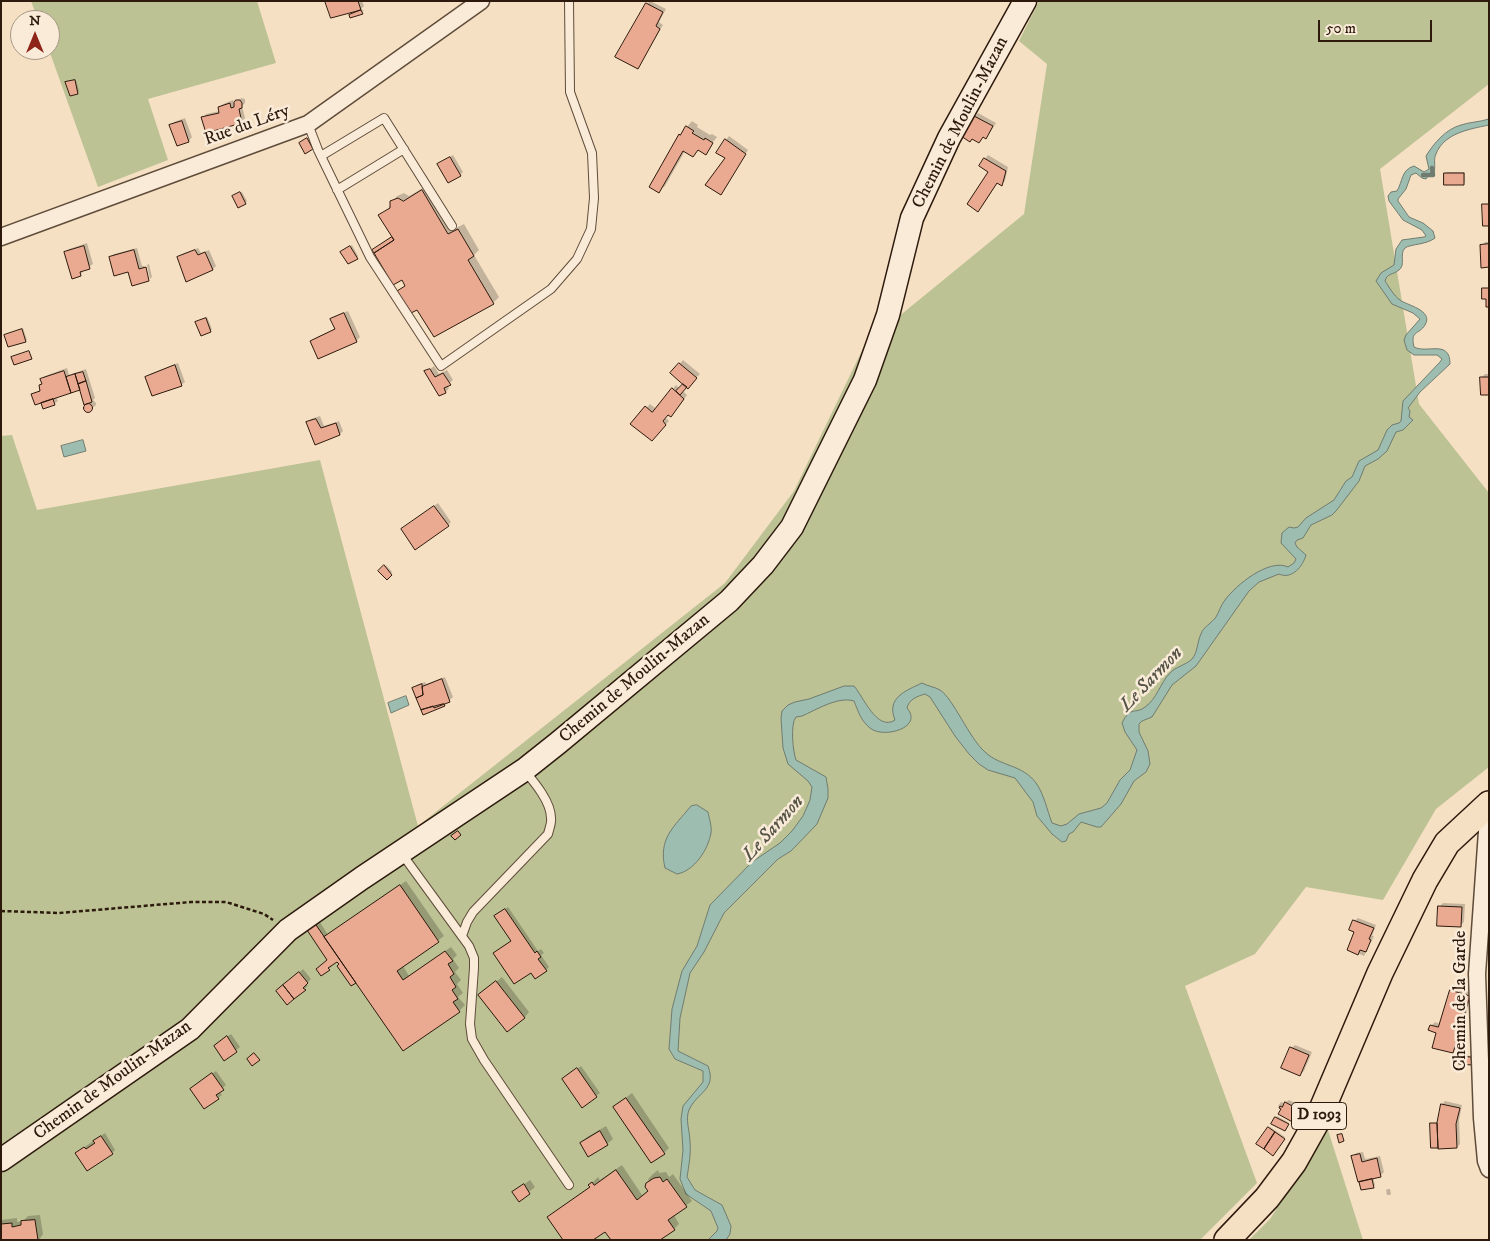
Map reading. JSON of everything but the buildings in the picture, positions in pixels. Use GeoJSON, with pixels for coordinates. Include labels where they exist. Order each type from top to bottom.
{"type":"FeatureCollection","features":[{"type":"Feature","properties":{"kind":"main road","name":"D 1093"},"geometry":{"type":"LineString","coordinates":[[1227,1240],[1267,1198],[1298,1154],[1317,1121],[1380,972],[1424,880],[1447,843],[1488,799]]}},
{"type":"Feature","properties":{"kind":"street","name":"Rue du Léry"},"geometry":{"type":"LineString","coordinates":[[1,237],[308,124],[481,1]]}},
{"type":"Feature","properties":{"kind":"street","name":"Chemin de Moulin-Mazan"},"geometry":{"type":"LineString","coordinates":[[1,1160],[190,1029],[288,930],[524,770],[729,601],[763,565],[792,527],[865,380],[888,315],[912,218],[949,138],[1025,1]]}},
{"type":"Feature","properties":{"kind":"street","name":"Chemin de la Garde"},"geometry":{"type":"LineString","coordinates":[[1488,799],[1477,974],[1482,1118],[1486,1161],[1489,1169]]}},
{"type":"Feature","properties":{"kind":"lane"},"geometry":{"type":"LineString","coordinates":[[308,124],[321,156],[370,257],[441,366],[551,290],[577,259],[591,229],[594,198],[592,153],[570,92],[569,1]]}},
{"type":"Feature","properties":{"kind":"lane"},"geometry":{"type":"LineString","coordinates":[[321,156],[384,118],[452,226]]}},
{"type":"Feature","properties":{"kind":"lane"},"geometry":{"type":"LineString","coordinates":[[337,190],[404,150]]}},
{"type":"Feature","properties":{"kind":"lane"},"geometry":{"type":"LineString","coordinates":[[462,936],[473,912],[548,834],[552,818],[550,809],[538,786],[524,770]]}},
{"type":"Feature","properties":{"kind":"lane"},"geometry":{"type":"LineString","coordinates":[[401,852],[469,946],[474,958],[470,1024],[472,1038],[484,1060],[569,1185]]}},
{"type":"Feature","properties":{"kind":"path"},"geometry":{"type":"LineString","coordinates":[[1,911],[59,914],[191,902],[226,902],[264,914],[288,930]]}},
{"type":"Feature","properties":{"kind":"green space"},"geometry":{"type":"Polygon","coordinates":[[[31,1],[257,1],[276,63],[148,99],[168,160],[98,187],[53,60],[60,60],[60,10],[34,10],[31,1]]]}},
{"type":"Feature","properties":{"kind":"green space"},"geometry":{"type":"Polygon","coordinates":[[[1039,1],[1489,1],[1489,84],[1380,169],[1419,404],[1489,493],[1489,767],[1436,809],[1383,900],[1306,887],[1255,954],[1185,986],[1257,1183],[1200,1240],[1,1240],[1,436],[12,435],[37,510],[320,460],[418,826],[725,583],[794,491],[870,334],[903,313],[1024,214],[1047,64],[1019,41],[1039,1]]]}},
{"type":"Feature","properties":{"kind":"green space"},"geometry":{"type":"Polygon","coordinates":[[[1328,1130],[1363,1240],[1249,1240],[1270,1219],[1328,1130]]]}},
{"type":"Feature","properties":{"kind":"shaded area"},"geometry":{"type":"Polygon","coordinates":[[[1489,119],[1489,125],[1458,133],[1445,141],[1435,156],[1434,173],[1431,172],[1426,179],[1416,173],[1411,175],[1406,189],[1398,199],[1409,217],[1423,223],[1433,231],[1435,238],[1405,248],[1403,250],[1401,268],[1389,275],[1385,281],[1398,298],[1426,315],[1425,325],[1414,335],[1414,347],[1419,349],[1442,349],[1449,356],[1450,364],[1420,392],[1408,408],[1410,411],[1409,417],[1413,420],[1403,430],[1396,432],[1387,451],[1378,459],[1365,466],[1359,481],[1336,511],[1332,515],[1311,525],[1303,538],[1297,540],[1295,543],[1297,547],[1306,555],[1300,567],[1292,574],[1279,574],[1259,582],[1249,591],[1196,666],[1172,685],[1152,717],[1139,724],[1139,732],[1148,751],[1150,764],[1146,772],[1134,781],[1121,804],[1101,827],[1081,822],[1069,834],[1066,841],[1062,842],[1052,834],[1037,816],[1033,802],[1015,778],[988,770],[979,764],[955,736],[930,697],[925,694],[914,698],[908,705],[907,708],[911,715],[910,721],[906,726],[892,732],[876,731],[870,728],[862,719],[854,701],[848,700],[834,702],[796,717],[793,726],[793,745],[796,760],[826,777],[828,798],[817,824],[791,851],[778,859],[724,913],[704,952],[690,973],[680,1018],[678,1051],[708,1066],[710,1074],[708,1086],[692,1104],[688,1114],[690,1151],[687,1177],[695,1190],[722,1205],[731,1226],[730,1234],[726,1240],[708,1240],[718,1228],[711,1211],[686,1194],[680,1179],[683,1150],[681,1119],[683,1106],[703,1082],[703,1071],[675,1059],[669,1049],[672,1009],[682,971],[697,946],[710,905],[752,862],[780,843],[792,831],[803,816],[810,800],[812,787],[808,781],[788,764],[783,748],[782,711],[788,705],[795,702],[844,686],[854,686],[876,717],[888,722],[895,720],[893,706],[899,696],[922,683],[945,694],[973,738],[985,752],[998,761],[1024,772],[1036,783],[1052,823],[1061,826],[1067,824],[1079,814],[1101,808],[1107,803],[1120,780],[1130,770],[1137,750],[1125,732],[1122,723],[1125,717],[1131,712],[1142,709],[1149,704],[1170,673],[1192,659],[1202,632],[1216,617],[1224,602],[1237,587],[1254,574],[1272,566],[1288,567],[1294,563],[1296,559],[1281,543],[1282,533],[1289,527],[1298,527],[1306,518],[1334,500],[1346,481],[1352,477],[1359,461],[1378,450],[1387,430],[1392,425],[1401,421],[1403,401],[1442,359],[1437,355],[1414,355],[1407,350],[1404,340],[1406,335],[1420,319],[1413,313],[1392,304],[1376,281],[1381,273],[1394,265],[1396,249],[1402,240],[1426,236],[1422,230],[1403,220],[1389,201],[1388,196],[1391,192],[1397,191],[1404,173],[1410,168],[1414,166],[1424,172],[1429,169],[1426,156],[1445,133],[1461,125],[1489,119]]]}},
{"type":"Feature","properties":{"kind":"shaded area"},"geometry":{"type":"Polygon","coordinates":[[[83,440],[86,451],[64,457],[61,446],[83,440]]]}},
{"type":"Feature","properties":{"kind":"shaded area"},"geometry":{"type":"Polygon","coordinates":[[[406,696],[409,705],[391,713],[388,703],[406,696]]]}},
{"type":"Feature","properties":{"kind":"shaded area"},"geometry":{"type":"Polygon","coordinates":[[[697,805],[708,812],[711,828],[709,840],[699,859],[689,869],[677,874],[665,868],[663,858],[666,841],[673,827],[691,806],[697,805]]]}},
{"type":"Feature","properties":{"kind":"waterway","name":"Le Sarmon"},"geometry":{"type":"LineString","coordinates":[[1423,175],[1433,175],[1432,168]]}}]}
